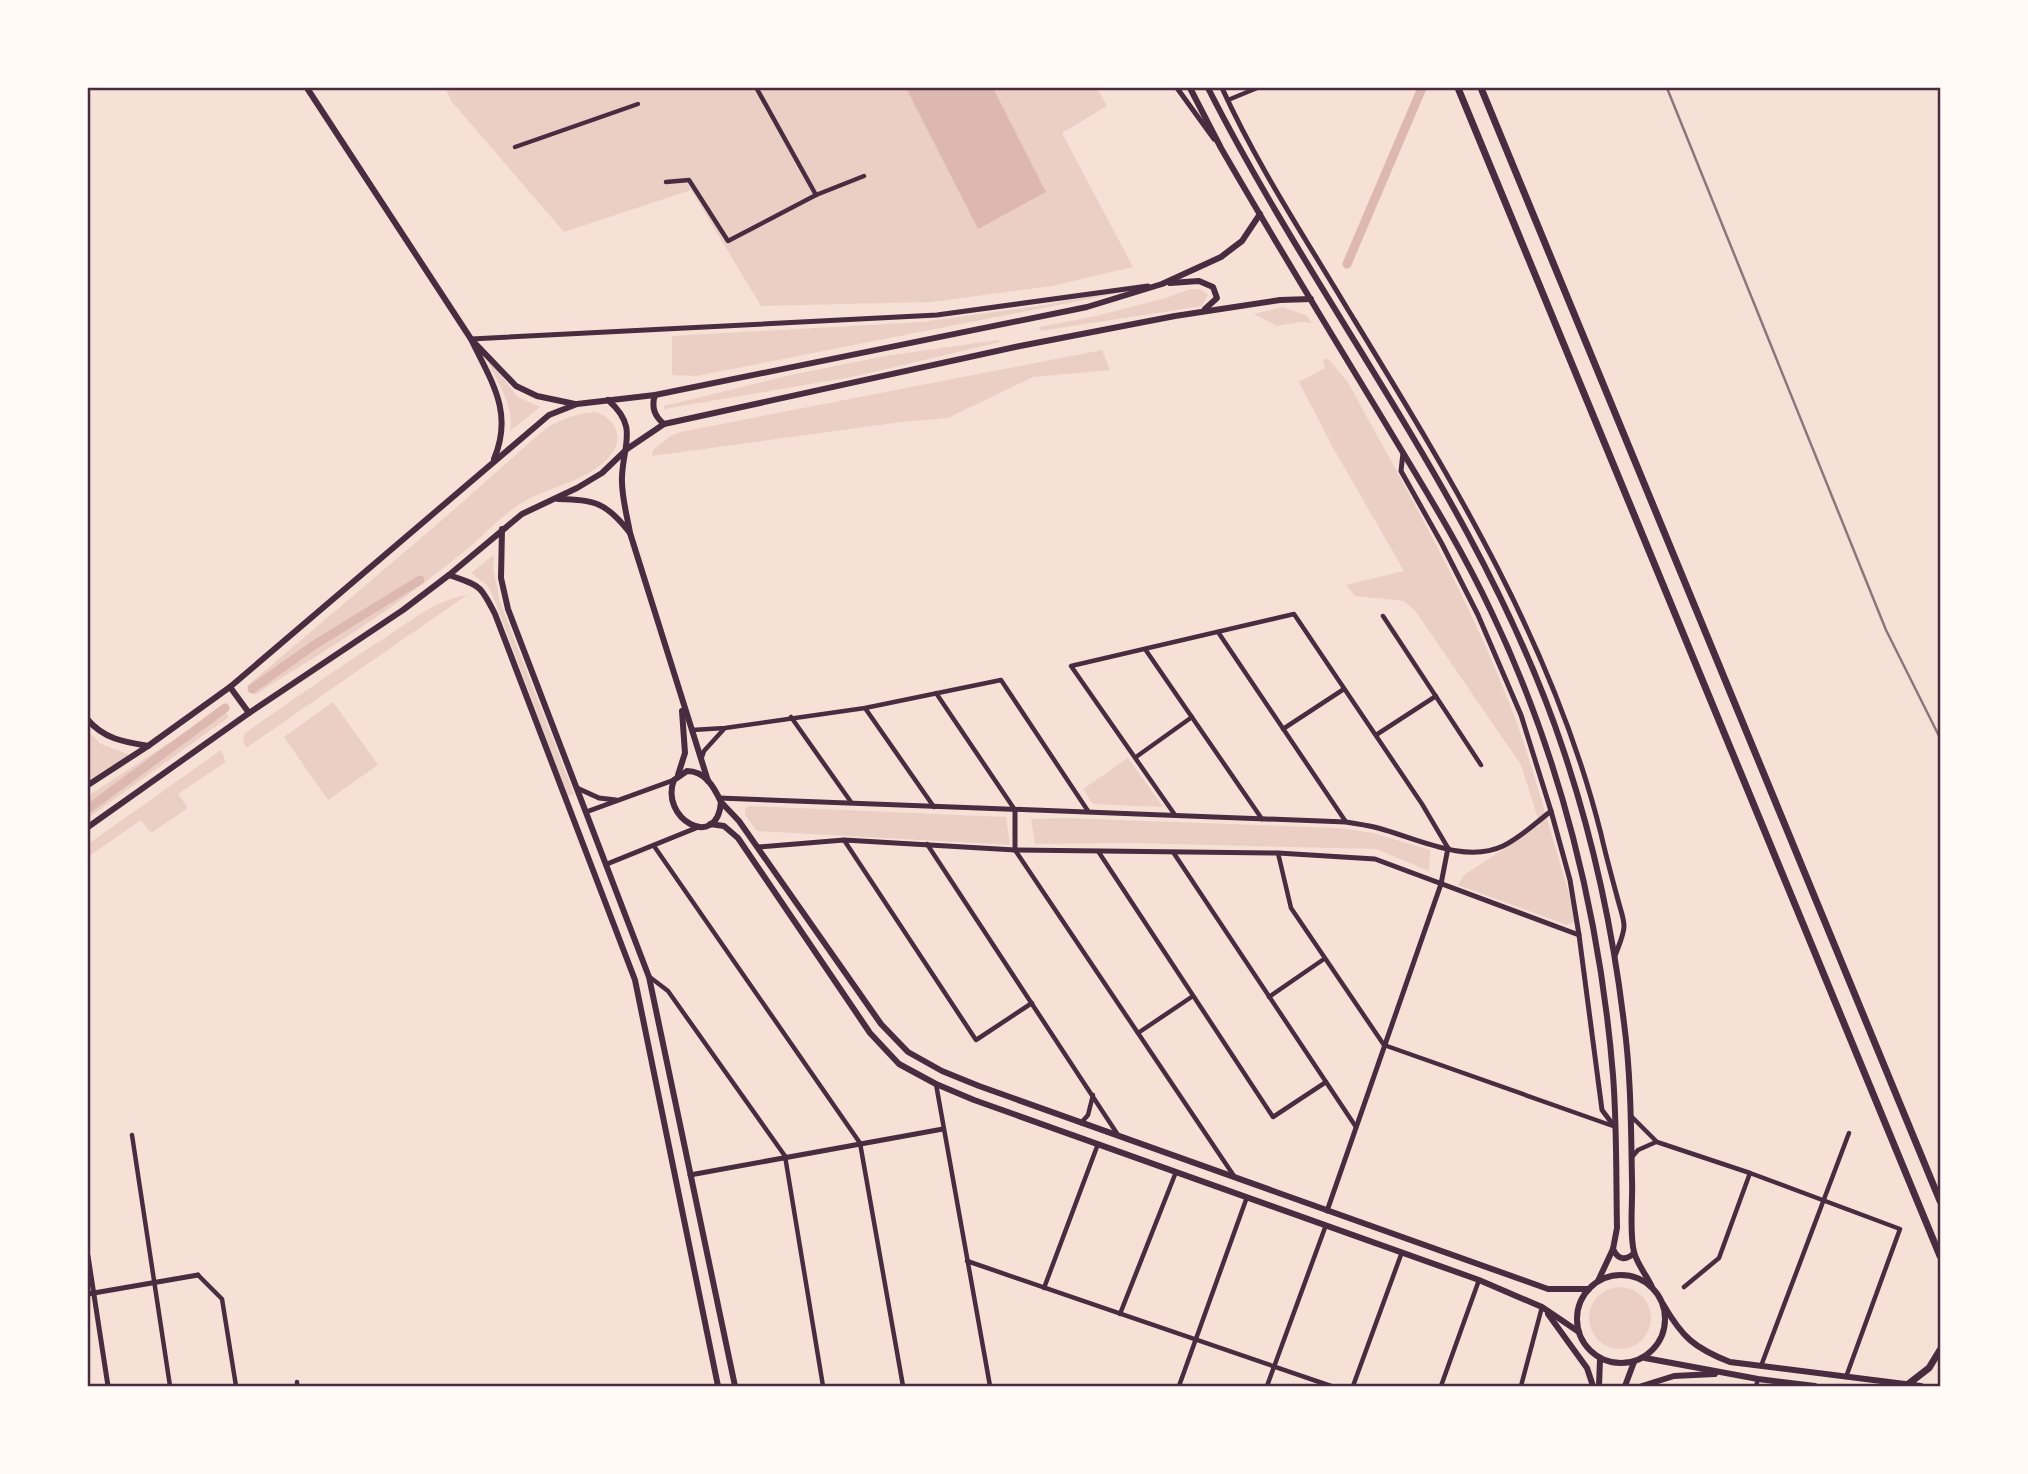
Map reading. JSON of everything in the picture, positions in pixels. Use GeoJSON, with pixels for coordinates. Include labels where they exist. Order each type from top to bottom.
{"type":"FeatureCollection","features":[{"type":"Feature","properties":{"kind":"highway"},"geometry":{"type":"LineString","coordinates":[[1458,88],[1941,1256]]}},
{"type":"Feature","properties":{"kind":"highway"},"geometry":{"type":"LineString","coordinates":[[1480,88],[1941,1201]]}},
{"type":"Feature","properties":{"kind":"highway"},"geometry":{"type":"LineString","coordinates":[[1906,1385],[1928,1368],[1941,1350]]}},
{"type":"Feature","properties":{"kind":"main road"},"geometry":{"type":"LineString","coordinates":[[307,88],[471,339],[499,397],[504,420],[501,443],[492,463]]}},
{"type":"Feature","properties":{"kind":"main road"},"geometry":{"type":"LineString","coordinates":[[1190,88],[1259,214],[1454,539],[1491,612],[1523,686],[1548,754],[1569,823],[1598,959],[1609,1038],[1614,1126],[1617,1228],[1613,1249],[1598,1281],[1589,1289],[1578,1309],[1579,1332]]}},
{"type":"Feature","properties":{"kind":"main road"},"geometry":{"type":"LineString","coordinates":[[1208,88],[1272,206],[1428,462],[1506,605],[1538,680],[1585,819],[1615,956],[1624,1023],[1631,1115],[1634,1253],[1652,1287],[1676,1327],[1691,1343],[1730,1362],[1921,1387]]}},
{"type":"Feature","properties":{"kind":"main road"},"geometry":{"type":"LineString","coordinates":[[88,785],[230,687],[549,415],[577,404],[655,395],[1087,307],[1162,284],[1221,257],[1242,241],[1259,214]]}},
{"type":"Feature","properties":{"kind":"main road"},"geometry":{"type":"LineString","coordinates":[[1162,284],[1199,281],[1213,287],[1217,298],[1201,312]]}},
{"type":"Feature","properties":{"kind":"main road"},"geometry":{"type":"LineString","coordinates":[[88,827],[249,713],[403,610],[449,576],[522,514],[602,473],[626,449],[664,424],[1020,346],[1201,312],[1280,300],[1311,299]]}},
{"type":"Feature","properties":{"kind":"main road"},"geometry":{"type":"LineString","coordinates":[[471,339],[516,387],[537,396],[577,404]]}},
{"type":"Feature","properties":{"kind":"main road"},"geometry":{"type":"LineString","coordinates":[[655,395],[653,408],[664,424]]}},
{"type":"Feature","properties":{"kind":"main road"},"geometry":{"type":"LineString","coordinates":[[608,400],[619,410],[626,422],[629,436],[621,479],[630,533],[708,781]]}},
{"type":"Feature","properties":{"kind":"main road"},"geometry":{"type":"LineString","coordinates":[[1428,462],[1437,456]]}},
{"type":"Feature","properties":{"kind":"main road"},"geometry":{"type":"LineString","coordinates":[[554,499],[590,500],[613,513],[630,533]]}},
{"type":"Feature","properties":{"kind":"main road"},"geometry":{"type":"LineString","coordinates":[[502,529],[501,578],[508,609],[649,977],[735,1387]]}},
{"type":"Feature","properties":{"kind":"main road"},"geometry":{"type":"LineString","coordinates":[[449,576],[477,584],[486,597],[635,981],[719,1387]]}},
{"type":"Feature","properties":{"kind":"main road"},"geometry":{"type":"LineString","coordinates":[[230,687],[249,713]]}},
{"type":"Feature","properties":{"kind":"main road"},"geometry":{"type":"LineString","coordinates":[[681,698],[685,753],[671,797],[676,810],[688,825],[696,828],[710,824],[724,826],[730,831],[870,1033],[899,1064],[936,1084],[1479,1280],[1542,1307],[1579,1332],[1591,1352],[1600,1359],[1623,1364],[1645,1357],[1661,1341],[1665,1330],[1663,1304]]}},
{"type":"Feature","properties":{"kind":"main road"},"geometry":{"type":"LineString","coordinates":[[88,720],[104,735],[148,746]]}},
{"type":"Feature","properties":{"kind":"main road"},"geometry":{"type":"LineString","coordinates":[[676,778],[687,771],[703,775],[758,847],[881,1024],[908,1052],[967,1081],[1548,1289],[1589,1289]]}},
{"type":"Feature","properties":{"kind":"main road"},"geometry":{"type":"LineString","coordinates":[[710,824],[718,815],[720,800]]}},
{"type":"Feature","properties":{"kind":"main road"},"geometry":{"type":"LineString","coordinates":[[573,817],[586,812]]}},
{"type":"Feature","properties":{"kind":"main road"},"geometry":{"type":"LineString","coordinates":[[748,854],[758,847]]}},
{"type":"Feature","properties":{"kind":"main road"},"geometry":{"type":"LineString","coordinates":[[593,870],[607,864]]}},
{"type":"Feature","properties":{"kind":"main road"},"geometry":{"type":"LineString","coordinates":[[899,1064],[908,1052]]}},
{"type":"Feature","properties":{"kind":"main road"},"geometry":{"type":"LineString","coordinates":[[1613,1249],[1622,1259],[1629,1258],[1634,1253]]}},
{"type":"Feature","properties":{"kind":"main road"},"geometry":{"type":"LineString","coordinates":[[1598,1281],[1620,1275],[1643,1280],[1652,1287]]}},
{"type":"Feature","properties":{"kind":"main road"},"geometry":{"type":"LineString","coordinates":[[1542,1307],[1587,1368],[1593,1387]]}},
{"type":"Feature","properties":{"kind":"main road"},"geometry":{"type":"LineString","coordinates":[[1645,1357],[1757,1383],[1815,1387]]}},
{"type":"Feature","properties":{"kind":"main road"},"geometry":{"type":"LineString","coordinates":[[1599,1387],[1600,1359]]}},
{"type":"Feature","properties":{"kind":"main road"},"geometry":{"type":"LineString","coordinates":[[1625,1387],[1634,1362]]}},
{"type":"Feature","properties":{"kind":"main road"},"geometry":{"type":"LineString","coordinates":[[1642,1387],[1674,1376],[1727,1374]]}},
{"type":"Feature","properties":{"kind":"street"},"geometry":{"type":"LineString","coordinates":[[1177,88],[1221,148]]}},
{"type":"Feature","properties":{"kind":"street"},"geometry":{"type":"LineString","coordinates":[[1222,88],[1282,201],[1437,456],[1516,601],[1575,744],[1596,815],[1624,927],[1615,956]]}},
{"type":"Feature","properties":{"kind":"street"},"geometry":{"type":"LineString","coordinates":[[1228,100],[1257,88]]}},
{"type":"Feature","properties":{"kind":"street"},"geometry":{"type":"LineString","coordinates":[[757,89],[816,195]]}},
{"type":"Feature","properties":{"kind":"street"},"geometry":{"type":"LineString","coordinates":[[515,147],[638,104]]}},
{"type":"Feature","properties":{"kind":"street"},"geometry":{"type":"LineString","coordinates":[[666,182],[689,180],[729,241],[816,195],[864,176]]}},
{"type":"Feature","properties":{"kind":"street"},"geometry":{"type":"LineString","coordinates":[[471,339],[937,315],[1162,284]]}},
{"type":"Feature","properties":{"kind":"street"},"geometry":{"type":"LineString","coordinates":[[1403,453],[1401,471],[1478,615],[1521,715],[1551,810],[1570,880],[1580,935],[1602,1110],[1614,1126]]}},
{"type":"Feature","properties":{"kind":"street"},"geometry":{"type":"LineString","coordinates":[[1175,816],[1071,666],[1294,614],[1422,804],[1448,848],[1441,884],[1327,1210]]}},
{"type":"Feature","properties":{"kind":"street"},"geometry":{"type":"LineString","coordinates":[[1383,617],[1482,765]]}},
{"type":"Feature","properties":{"kind":"street"},"geometry":{"type":"LineString","coordinates":[[1218,632],[1346,822]]}},
{"type":"Feature","properties":{"kind":"street"},"geometry":{"type":"LineString","coordinates":[[1145,649],[1262,819]]}},
{"type":"Feature","properties":{"kind":"street"},"geometry":{"type":"LineString","coordinates":[[692,730],[725,728],[865,708],[1001,680],[1088,811]]}},
{"type":"Feature","properties":{"kind":"street"},"geometry":{"type":"LineString","coordinates":[[1283,729],[1344,689]]}},
{"type":"Feature","properties":{"kind":"street"},"geometry":{"type":"LineString","coordinates":[[936,693],[1015,810],[1016,850],[1234,1177]]}},
{"type":"Feature","properties":{"kind":"street"},"geometry":{"type":"LineString","coordinates":[[1376,735],[1436,696]]}},
{"type":"Feature","properties":{"kind":"street"},"geometry":{"type":"LineString","coordinates":[[865,708],[934,807]]}},
{"type":"Feature","properties":{"kind":"street"},"geometry":{"type":"LineString","coordinates":[[1136,757],[1192,717]]}},
{"type":"Feature","properties":{"kind":"street"},"geometry":{"type":"LineString","coordinates":[[791,718],[850,802]]}},
{"type":"Feature","properties":{"kind":"street"},"geometry":{"type":"LineString","coordinates":[[701,760],[704,751],[725,728]]}},
{"type":"Feature","properties":{"kind":"street"},"geometry":{"type":"LineString","coordinates":[[586,812],[676,778]]}},
{"type":"Feature","properties":{"kind":"street"},"geometry":{"type":"LineString","coordinates":[[577,788],[599,798],[620,800]]}},
{"type":"Feature","properties":{"kind":"street"},"geometry":{"type":"LineString","coordinates":[[720,800],[850,802],[1346,822],[1376,827],[1448,848],[1475,852],[1502,846],[1531,828],[1551,810]]}},
{"type":"Feature","properties":{"kind":"street"},"geometry":{"type":"LineString","coordinates":[[607,864],[696,828]]}},
{"type":"Feature","properties":{"kind":"street"},"geometry":{"type":"LineString","coordinates":[[758,847],[844,840],[1016,850],[1278,853],[1375,859],[1580,935]]}},
{"type":"Feature","properties":{"kind":"street"},"geometry":{"type":"LineString","coordinates":[[844,840],[976,1040],[1032,1003]]}},
{"type":"Feature","properties":{"kind":"street"},"geometry":{"type":"LineString","coordinates":[[927,844],[1118,1136]]}},
{"type":"Feature","properties":{"kind":"street"},"geometry":{"type":"LineString","coordinates":[[654,846],[860,1143],[903,1387]]}},
{"type":"Feature","properties":{"kind":"street"},"geometry":{"type":"LineString","coordinates":[[1098,851],[1273,1117],[1326,1082]]}},
{"type":"Feature","properties":{"kind":"street"},"geometry":{"type":"LineString","coordinates":[[1173,852],[1356,1128]]}},
{"type":"Feature","properties":{"kind":"street"},"geometry":{"type":"LineString","coordinates":[[1278,853],[1290,908],[1384,1045],[1614,1126]]}},
{"type":"Feature","properties":{"kind":"street"},"geometry":{"type":"LineString","coordinates":[[1269,996],[1324,959]]}},
{"type":"Feature","properties":{"kind":"street"},"geometry":{"type":"LineString","coordinates":[[649,977],[667,991],[785,1156],[823,1387]]}},
{"type":"Feature","properties":{"kind":"street"},"geometry":{"type":"LineString","coordinates":[[1138,1033],[1193,996]]}},
{"type":"Feature","properties":{"kind":"street"},"geometry":{"type":"LineString","coordinates":[[936,1084],[990,1387]]}},
{"type":"Feature","properties":{"kind":"street"},"geometry":{"type":"LineString","coordinates":[[1081,1122],[1092,1105],[1093,1094]]}},
{"type":"Feature","properties":{"kind":"street"},"geometry":{"type":"LineString","coordinates":[[1631,1115],[1657,1142],[1750,1173],[1900,1229],[1846,1378]]}},
{"type":"Feature","properties":{"kind":"street"},"geometry":{"type":"LineString","coordinates":[[690,1175],[943,1129]]}},
{"type":"Feature","properties":{"kind":"street"},"geometry":{"type":"LineString","coordinates":[[1760,1367],[1849,1133]]}},
{"type":"Feature","properties":{"kind":"street"},"geometry":{"type":"LineString","coordinates":[[132,1135],[152,1283],[170,1387]]}},
{"type":"Feature","properties":{"kind":"street"},"geometry":{"type":"LineString","coordinates":[[1632,1157],[1638,1150],[1657,1142]]}},
{"type":"Feature","properties":{"kind":"street"},"geometry":{"type":"LineString","coordinates":[[1044,1288],[1098,1144]]}},
{"type":"Feature","properties":{"kind":"street"},"geometry":{"type":"LineString","coordinates":[[1120,1314],[1176,1172]]}},
{"type":"Feature","properties":{"kind":"street"},"geometry":{"type":"LineString","coordinates":[[1684,1287],[1719,1258],[1750,1173]]}},
{"type":"Feature","properties":{"kind":"street"},"geometry":{"type":"LineString","coordinates":[[1179,1387],[1247,1197]]}},
{"type":"Feature","properties":{"kind":"street"},"geometry":{"type":"LineString","coordinates":[[1266,1387],[1326,1225]]}},
{"type":"Feature","properties":{"kind":"street"},"geometry":{"type":"LineString","coordinates":[[1353,1387],[1402,1252]]}},
{"type":"Feature","properties":{"kind":"street"},"geometry":{"type":"LineString","coordinates":[[88,1256],[90,1294],[108,1387]]}},
{"type":"Feature","properties":{"kind":"street"},"geometry":{"type":"LineString","coordinates":[[967,1261],[1331,1387]]}},
{"type":"Feature","properties":{"kind":"street"},"geometry":{"type":"LineString","coordinates":[[90,1294],[198,1275],[222,1299],[236,1387]]}},
{"type":"Feature","properties":{"kind":"street"},"geometry":{"type":"LineString","coordinates":[[1441,1387],[1479,1280]]}},
{"type":"Feature","properties":{"kind":"street"},"geometry":{"type":"LineString","coordinates":[[1521,1387],[1542,1307]]}},
{"type":"Feature","properties":{"kind":"shaded area"},"geometry":{"type":"Polygon","coordinates":[[[445,88],[1097,88],[1107,106],[1062,133],[1133,267],[1052,286],[932,302],[761,306],[691,190],[564,232],[452,102],[445,88]]]}},
{"type":"Feature","properties":{"kind":"shaded area"},"geometry":{"type":"Polygon","coordinates":[[[906,88],[993,88],[1046,192],[978,229],[906,88]]]}},
{"type":"Feature","properties":{"kind":"shaded area"},"geometry":{"type":"Polygon","coordinates":[[[1190,289],[1199,289],[1208,294],[1202,306],[1040,331],[1039,327],[1096,316],[1190,289]]]}},
{"type":"Feature","properties":{"kind":"shaded area"},"geometry":{"type":"Polygon","coordinates":[[[1117,291],[1114,294],[696,376],[672,375],[672,336],[921,322],[1045,305],[1117,291]]]}},
{"type":"Feature","properties":{"kind":"shaded area"},"geometry":{"type":"Polygon","coordinates":[[[1283,307],[1307,316],[1312,323],[1277,326],[1254,314],[1283,307]]]}},
{"type":"Feature","properties":{"kind":"shaded area"},"geometry":{"type":"Polygon","coordinates":[[[998,340],[1000,342],[852,377],[664,409],[664,406],[786,376],[885,356],[998,340]]]}},
{"type":"Feature","properties":{"kind":"shaded area"},"geometry":{"type":"Polygon","coordinates":[[[1102,350],[1110,370],[1033,377],[948,418],[652,456],[653,450],[680,432],[1102,350]]]}},
{"type":"Feature","properties":{"kind":"shaded area"},"geometry":{"type":"Polygon","coordinates":[[[1328,358],[1349,384],[1441,555],[1484,642],[1520,732],[1577,921],[1567,925],[1458,885],[1464,875],[1540,825],[1521,765],[1416,612],[1404,601],[1355,596],[1346,585],[1404,571],[1332,446],[1299,382],[1325,368],[1323,360],[1328,358]]]}},
{"type":"Feature","properties":{"kind":"shaded area"},"geometry":{"type":"Polygon","coordinates":[[[488,363],[491,363],[518,397],[540,407],[510,431],[508,404],[488,363]]]}},
{"type":"Feature","properties":{"kind":"shaded area"},"geometry":{"type":"Polygon","coordinates":[[[595,412],[614,425],[617,436],[615,448],[608,459],[598,467],[517,506],[408,595],[255,695],[247,686],[545,429],[557,422],[595,412]]]}},
{"type":"Feature","properties":{"kind":"shaded area"},"geometry":{"type":"Polygon","coordinates":[[[494,555],[493,568],[500,602],[574,794],[568,796],[493,596],[487,585],[471,573],[494,555]]]}},
{"type":"Feature","properties":{"kind":"shaded area"},"geometry":{"type":"Polygon","coordinates":[[[467,595],[246,748],[243,739],[246,733],[299,695],[425,612],[445,601],[467,595]]]}},
{"type":"Feature","properties":{"kind":"shaded area"},"geometry":{"type":"Polygon","coordinates":[[[333,702],[378,765],[328,800],[284,737],[333,702]]]}},
{"type":"Feature","properties":{"kind":"shaded area"},"geometry":{"type":"Polygon","coordinates":[[[222,708],[229,717],[88,818],[88,796],[222,708]]]}},
{"type":"Feature","properties":{"kind":"shaded area"},"geometry":{"type":"Polygon","coordinates":[[[88,731],[101,744],[130,755],[88,780],[88,731]]]}},
{"type":"Feature","properties":{"kind":"shaded area"},"geometry":{"type":"Polygon","coordinates":[[[221,750],[226,762],[178,794],[188,808],[151,833],[141,820],[88,857],[88,844],[221,750]]]}},
{"type":"Feature","properties":{"kind":"shaded area"},"geometry":{"type":"Polygon","coordinates":[[[1128,758],[1163,807],[1093,804],[1083,789],[1128,758]]]}},
{"type":"Feature","properties":{"kind":"shaded area"},"geometry":{"type":"Polygon","coordinates":[[[748,806],[1006,817],[1010,845],[757,831],[745,815],[748,806]]]}},
{"type":"Feature","properties":{"kind":"shaded area"},"geometry":{"type":"Polygon","coordinates":[[[1031,819],[1339,828],[1373,833],[1430,850],[1429,871],[1376,849],[1131,843],[1035,844],[1031,819]]]}},
{"type":"Feature","properties":{"kind":"shaded area"},"geometry":{"type":"Polygon","coordinates":[[[1620,1287],[1632,1289],[1642,1296],[1649,1306],[1649,1330],[1642,1340],[1632,1347],[1620,1349],[1608,1347],[1598,1340],[1591,1330],[1589,1318],[1591,1306],[1598,1296],[1608,1289],[1620,1287]]]}},
{"type":"Feature","properties":{"kind":"waterway"},"geometry":{"type":"LineString","coordinates":[[1347,264],[1422,88]]}},
{"type":"Feature","properties":{"kind":"waterway"},"geometry":{"type":"LineString","coordinates":[[252,689],[314,645],[420,580]]}},
{"type":"Feature","properties":{"kind":"waterway"},"geometry":{"type":"LineString","coordinates":[[88,809],[225,708]]}},
{"type":"Feature","properties":{"kind":"railway"},"geometry":{"type":"LineString","coordinates":[[1667,88],[1886,630],[1940,738]]}}]}
